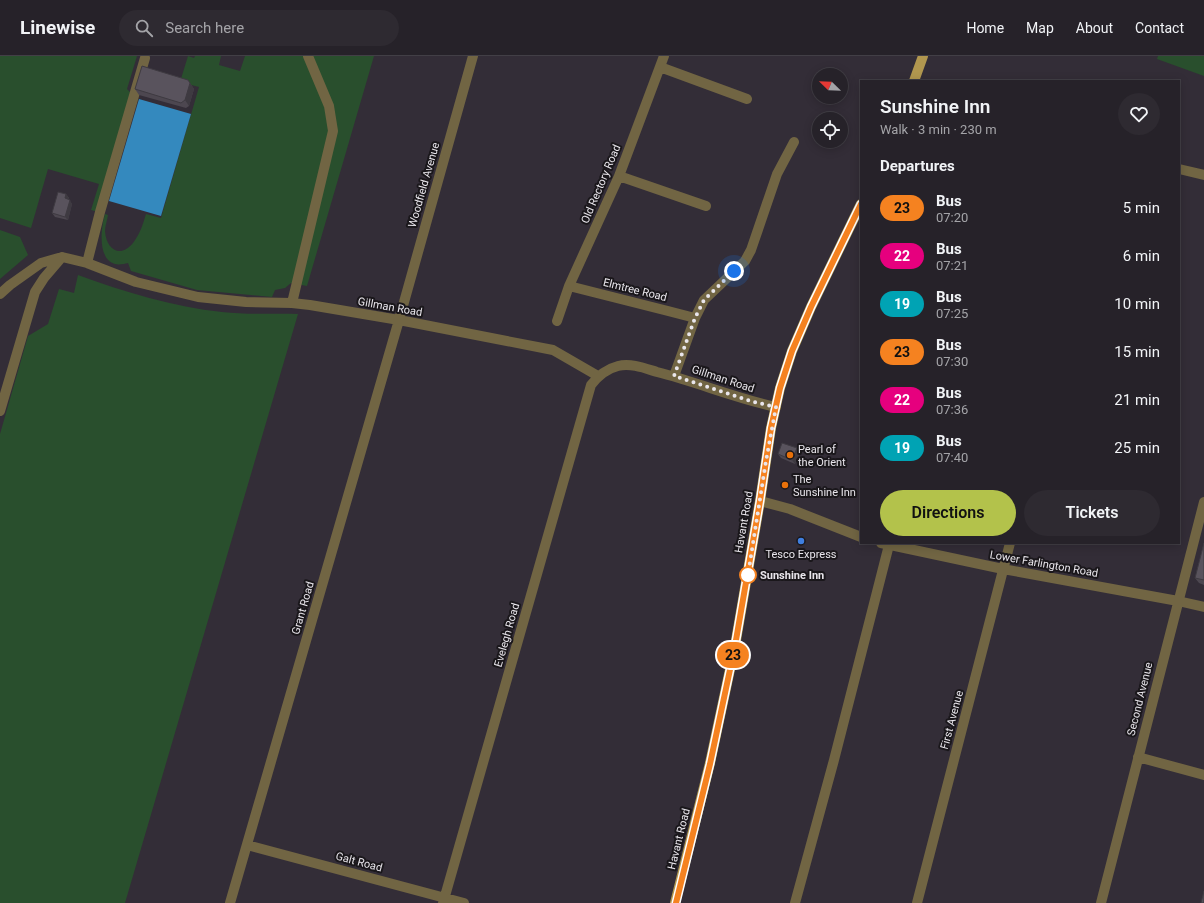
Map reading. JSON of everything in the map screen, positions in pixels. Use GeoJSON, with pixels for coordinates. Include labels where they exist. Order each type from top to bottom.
{"type":"FeatureCollection","features":[{"type":"Feature","properties":{"kind":"main road"},"geometry":{"type":"LineString","coordinates":[[914,80],[923,56]]}},
{"type":"Feature","properties":{"kind":"main road","name":"Havant Road"},"geometry":{"type":"LineString","coordinates":[[676,903],[710,764],[735,646],[767,454],[785,370],[811,307],[860,206]]}},
{"type":"Feature","properties":{"kind":"street"},"geometry":{"type":"LineString","coordinates":[[292,303],[333,131],[329,106],[308,56]]}},
{"type":"Feature","properties":{"kind":"street","name":"Woodfield Avenue"},"geometry":{"type":"LineString","coordinates":[[399,320],[473,56]]}},
{"type":"Feature","properties":{"kind":"street","name":"Old Rectory Road"},"geometry":{"type":"LineString","coordinates":[[557,321],[569,286],[619,176],[664,56]]}},
{"type":"Feature","properties":{"kind":"street"},"geometry":{"type":"LineString","coordinates":[[87,263],[102,205],[145,58]]}},
{"type":"Feature","properties":{"kind":"street"},"geometry":{"type":"LineString","coordinates":[[660,67],[747,99]]}},
{"type":"Feature","properties":{"kind":"street"},"geometry":{"type":"LineString","coordinates":[[674,376],[695,318],[704,300],[745,261],[751,250],[776,174],[794,142]]}},
{"type":"Feature","properties":{"kind":"street"},"geometry":{"type":"LineString","coordinates":[[1180,169],[1204,175]]}},
{"type":"Feature","properties":{"kind":"street"},"geometry":{"type":"LineString","coordinates":[[619,176],[706,206]]}},
{"type":"Feature","properties":{"kind":"street"},"geometry":{"type":"LineString","coordinates":[[0,411],[35,292],[44,278],[62,257]]}},
{"type":"Feature","properties":{"kind":"street","name":"Gillman Road"},"geometry":{"type":"LineString","coordinates":[[0,294],[41,263],[62,257],[87,263],[136,282],[198,297],[246,302],[292,303],[399,320],[553,350],[598,376],[607,370],[618,366],[632,365],[674,376],[754,402],[776,407]]}},
{"type":"Feature","properties":{"kind":"street","name":"Elmtree Road"},"geometry":{"type":"LineString","coordinates":[[569,286],[695,318]]}},
{"type":"Feature","properties":{"kind":"street","name":"Grant Road"},"geometry":{"type":"LineString","coordinates":[[230,903],[399,320]]}},
{"type":"Feature","properties":{"kind":"street","name":"Evelegh Road"},"geometry":{"type":"LineString","coordinates":[[444,900],[591,386],[598,376]]}},
{"type":"Feature","properties":{"kind":"street"},"geometry":{"type":"LineString","coordinates":[[760,501],[790,509],[860,537]]}},
{"type":"Feature","properties":{"kind":"street","name":"Second Avenue"},"geometry":{"type":"LineString","coordinates":[[1101,903],[1204,502]]}},
{"type":"Feature","properties":{"kind":"street"},"geometry":{"type":"LineString","coordinates":[[795,903],[832,767],[885,544]]}},
{"type":"Feature","properties":{"kind":"street","name":"Lower Farlington Road"},"geometry":{"type":"LineString","coordinates":[[885,544],[1003,569],[1204,606]]}},
{"type":"Feature","properties":{"kind":"street","name":"First Avenue"},"geometry":{"type":"LineString","coordinates":[[916,903],[1010,544]]}},
{"type":"Feature","properties":{"kind":"street"},"geometry":{"type":"LineString","coordinates":[[1138,757],[1204,775]]}},
{"type":"Feature","properties":{"kind":"street","name":"Galt Road"},"geometry":{"type":"LineString","coordinates":[[247,845],[444,900],[464,903]]}},
{"type":"Feature","properties":{"kind":"green space"},"geometry":{"type":"Polygon","coordinates":[[[0,56],[137,56],[127,89],[132,94],[98,212],[91,210],[99,184],[48,169],[31,228],[0,218],[0,56]]]}},
{"type":"Feature","properties":{"kind":"green space"},"geometry":{"type":"Polygon","coordinates":[[[188,56],[194,58],[195,56],[221,56],[219,65],[240,71],[245,56],[374,56],[307,286],[291,283],[285,288],[275,290],[272,297],[197,290],[131,271],[128,263],[115,264],[109,261],[105,256],[102,242],[102,227],[105,214],[108,215],[105,229],[108,243],[114,250],[119,251],[128,248],[133,243],[139,233],[146,214],[161,218],[199,87],[180,82],[188,56]]]}},
{"type":"Feature","properties":{"kind":"green space"},"geometry":{"type":"Polygon","coordinates":[[[1158,56],[1204,56],[1204,76],[1157,59],[1158,56]]]}},
{"type":"Feature","properties":{"kind":"green space"},"geometry":{"type":"Polygon","coordinates":[[[0,230],[20,237],[28,255],[0,279],[0,230]]]}},
{"type":"Feature","properties":{"kind":"green space"},"geometry":{"type":"Polygon","coordinates":[[[78,275],[131,293],[167,303],[204,310],[250,314],[298,314],[125,903],[0,903],[0,434],[28,336],[48,324],[59,289],[74,293],[78,275]]]}},
{"type":"Feature","properties":{"kind":"water"},"geometry":{"type":"Polygon","coordinates":[[[139,99],[191,114],[161,216],[109,201],[139,99]]]}},
{"type":"Feature","properties":{"kind":"building"},"geometry":{"type":"Polygon","coordinates":[[[142,66],[188,80],[190,83],[185,100],[181,103],[135,89],[142,66]]]}},
{"type":"Feature","properties":{"kind":"building"},"geometry":{"type":"Polygon","coordinates":[[[58,192],[66,194],[65,198],[70,200],[65,217],[52,213],[58,192]]]}},
{"type":"Feature","properties":{"kind":"building"},"geometry":{"type":"Polygon","coordinates":[[[782,443],[797,448],[792,460],[778,454],[782,443]]]}},
{"type":"Feature","properties":{"kind":"building"},"geometry":{"type":"Polygon","coordinates":[[[1204,543],[1204,580],[1195,578],[1204,543]]]}},
{"type":"Feature","properties":{"kind":"building"},"geometry":{"type":"Polygon","coordinates":[[[1204,891],[1204,903],[1201,903],[1204,891]]]}},
{"type":"Feature","properties":{"kind":"bus line","name":"23"},"geometry":{"type":"LineString","coordinates":[[676,903],[710,764],[735,646],[746,588],[771,428],[780,388],[792,351],[811,307],[860,206]]}},
{"type":"Feature","properties":{"kind":"place","name":"Pearl of the Orient"},"geometry":{"type":"Point","coordinates":[790,455]}},
{"type":"Feature","properties":{"kind":"place","name":"The Sunshine Inn"},"geometry":{"type":"Point","coordinates":[785,485]}},
{"type":"Feature","properties":{"kind":"place","name":"Tesco Express"},"geometry":{"type":"Point","coordinates":[801,541]}},
{"type":"Feature","properties":{"kind":"place","name":"Sunshine Inn"},"geometry":{"type":"Point","coordinates":[748,575]}},
{"type":"Feature","properties":{"kind":"route"},"geometry":{"type":"LineString","coordinates":[[734,271],[704,300],[695,318],[674,376],[754,402],[776,407],[771,428],[748,575]]}}]}
